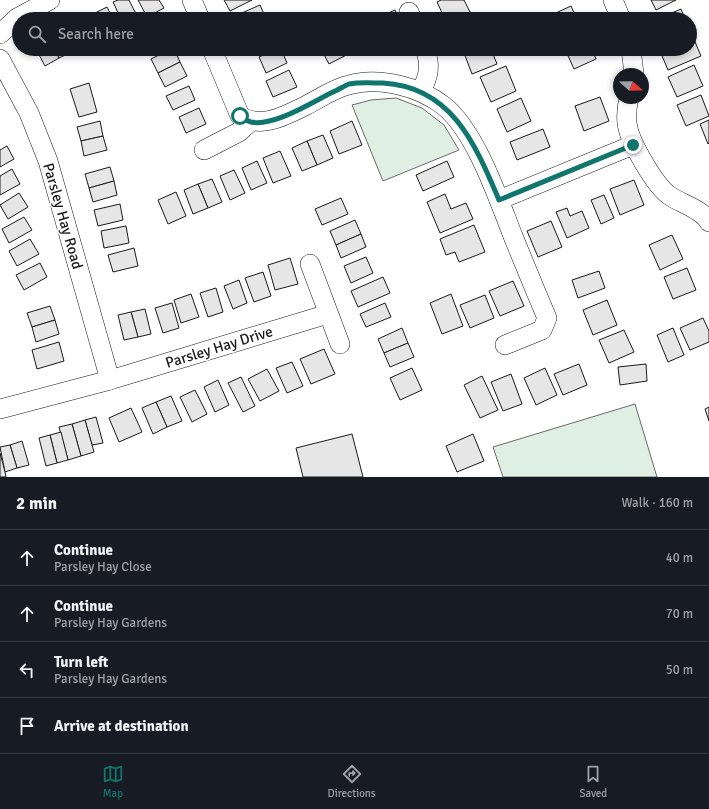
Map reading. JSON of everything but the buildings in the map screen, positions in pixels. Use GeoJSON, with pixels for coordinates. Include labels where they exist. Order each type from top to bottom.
{"type":"FeatureCollection","features":[{"type":"Feature","properties":{"kind":"street"},"geometry":{"type":"LineString","coordinates":[[29,12],[50,0]]}},
{"type":"Feature","properties":{"kind":"street"},"geometry":{"type":"LineString","coordinates":[[192,0],[197,12]]}},
{"type":"Feature","properties":{"kind":"street"},"geometry":{"type":"LineString","coordinates":[[613,0],[618,12]]}},
{"type":"Feature","properties":{"kind":"street"},"geometry":{"type":"LineString","coordinates":[[0,34],[12,23]]}},
{"type":"Feature","properties":{"kind":"street"},"geometry":{"type":"LineString","coordinates":[[215,56],[240,116],[250,122],[265,122],[296,110],[349,84],[396,84],[421,92],[444,106],[464,129],[483,163],[546,318],[542,330],[505,345]]}},
{"type":"Feature","properties":{"kind":"street"},"geometry":{"type":"LineString","coordinates":[[421,92],[428,79],[430,65],[427,56]]}},
{"type":"Feature","properties":{"kind":"street"},"geometry":{"type":"LineString","coordinates":[[632,56],[633,68]]}},
{"type":"Feature","properties":{"kind":"street","name":"Parsley Hay Road"},"geometry":{"type":"LineString","coordinates":[[0,60],[29,113],[48,161],[110,380]]}},
{"type":"Feature","properties":{"kind":"street"},"geometry":{"type":"LineString","coordinates":[[628,104],[627,123],[633,145],[662,190],[700,212],[709,222]]}},
{"type":"Feature","properties":{"kind":"street"},"geometry":{"type":"LineString","coordinates":[[204,150],[239,132],[250,122]]}},
{"type":"Feature","properties":{"kind":"street"},"geometry":{"type":"LineString","coordinates":[[499,200],[633,145]]}},
{"type":"Feature","properties":{"kind":"street"},"geometry":{"type":"LineString","coordinates":[[310,264],[340,344]]}},
{"type":"Feature","properties":{"kind":"street","name":"Parsley Hay Drive"},"geometry":{"type":"LineString","coordinates":[[0,409],[110,380],[328,314]]}},
{"type":"Feature","properties":{"kind":"green space"},"geometry":{"type":"Polygon","coordinates":[[[396,98],[422,108],[444,125],[459,150],[383,181],[352,105],[371,100],[396,98]]]}},
{"type":"Feature","properties":{"kind":"green space"},"geometry":{"type":"Polygon","coordinates":[[[635,404],[657,477],[503,477],[493,447],[635,404]]]}},
{"type":"Feature","properties":{"kind":"route"},"geometry":{"type":"LineString","coordinates":[[240,116],[250,122],[265,122],[296,110],[349,84],[396,84],[421,92],[444,106],[464,129],[483,163],[499,200],[633,145]]}}]}
